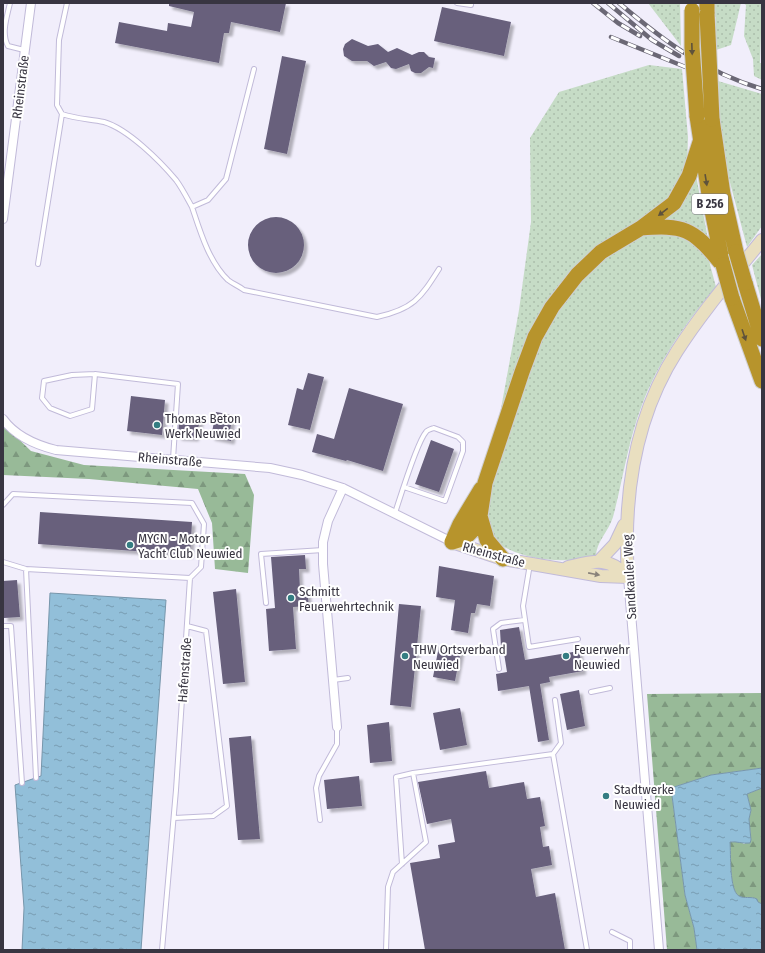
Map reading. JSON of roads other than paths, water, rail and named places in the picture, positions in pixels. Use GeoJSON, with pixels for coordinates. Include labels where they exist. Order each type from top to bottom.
{"type":"FeatureCollection","features":[{"type":"Feature","properties":{"kind":"highway","name":"B 256"},"geometry":{"type":"LineString","coordinates":[[692,6],[692,54],[697,116],[710,201],[723,265],[732,298],[762,381]]}},
{"type":"Feature","properties":{"kind":"highway","name":"B 256"},"geometry":{"type":"LineString","coordinates":[[707,9],[708,65],[712,119],[723,194],[736,252],[762,339]]}},
{"type":"Feature","properties":{"kind":"highway"},"geometry":{"type":"LineString","coordinates":[[452,542],[469,536],[476,527],[480,516],[485,483],[529,351],[549,312],[564,290],[593,259],[618,241],[641,228],[666,209],[680,195],[689,176],[700,142]]}},
{"type":"Feature","properties":{"kind":"highway"},"geometry":{"type":"LineString","coordinates":[[641,228],[667,226],[687,230],[703,242],[723,265]]}},
{"type":"Feature","properties":{"kind":"highway"},"geometry":{"type":"LineString","coordinates":[[452,542],[460,524],[485,483]]}},
{"type":"Feature","properties":{"kind":"highway"},"geometry":{"type":"LineString","coordinates":[[480,516],[487,540],[503,559]]}},
{"type":"Feature","properties":{"kind":"street","name":"Rheinstraße"},"geometry":{"type":"LineString","coordinates":[[3,219],[31,3]]}},
{"type":"Feature","properties":{"kind":"street","name":"Sandkauler Weg"},"geometry":{"type":"LineString","coordinates":[[659,950],[628,577],[626,517],[630,482],[653,399],[664,374],[692,329],[762,240]]}},
{"type":"Feature","properties":{"kind":"street","name":"Rheinstraße"},"geometry":{"type":"LineString","coordinates":[[3,419],[16,432],[42,447],[56,450],[270,468],[302,475],[343,488],[452,542],[503,559],[601,576],[628,577]]}},
{"type":"Feature","properties":{"kind":"street"},"geometry":{"type":"LineString","coordinates":[[337,727],[323,550],[328,521],[343,488]]}},
{"type":"Feature","properties":{"kind":"street"},"geometry":{"type":"LineString","coordinates":[[599,561],[615,544],[626,517]]}},
{"type":"Feature","properties":{"kind":"street","name":"Rheinstraße"},"geometry":{"type":"LineString","coordinates":[[561,568],[599,561],[609,562],[618,566],[628,577]]}},
{"type":"Feature","properties":{"kind":"lane"},"geometry":{"type":"LineString","coordinates":[[10,3],[4,34],[5,40],[8,46],[24,50]]}},
{"type":"Feature","properties":{"kind":"lane"},"geometry":{"type":"LineString","coordinates":[[38,264],[62,114],[57,105],[59,40],[67,3]]}},
{"type":"Feature","properties":{"kind":"lane"},"geometry":{"type":"LineString","coordinates":[[457,3],[471,5],[471,3]]}},
{"type":"Feature","properties":{"kind":"lane"},"geometry":{"type":"LineString","coordinates":[[192,206],[208,200],[226,179],[254,69]]}},
{"type":"Feature","properties":{"kind":"lane"},"geometry":{"type":"LineString","coordinates":[[62,114],[72,118],[104,122],[119,128],[148,152],[176,181],[192,206],[200,230],[215,262],[228,280],[244,290],[377,317],[397,313],[421,297],[439,269]]}},
{"type":"Feature","properties":{"kind":"lane"},"geometry":{"type":"LineString","coordinates":[[95,374],[92,409],[70,416],[50,408],[42,398],[44,381],[72,375],[95,374],[178,384],[173,459]]}},
{"type":"Feature","properties":{"kind":"lane"},"geometry":{"type":"LineString","coordinates":[[394,514],[421,441],[426,432],[434,428],[458,437],[463,442],[463,451],[445,501],[404,487]]}},
{"type":"Feature","properties":{"kind":"lane"},"geometry":{"type":"LineString","coordinates":[[3,505],[13,494],[192,503],[204,524],[201,567],[190,578],[26,569],[3,562]]}},
{"type":"Feature","properties":{"kind":"lane"},"geometry":{"type":"LineString","coordinates":[[266,603],[262,554],[323,550]]}},
{"type":"Feature","properties":{"kind":"lane"},"geometry":{"type":"LineString","coordinates":[[530,564],[524,596],[524,620],[529,647],[578,639]]}},
{"type":"Feature","properties":{"kind":"lane"},"geometry":{"type":"LineString","coordinates":[[26,569],[36,778]]}},
{"type":"Feature","properties":{"kind":"lane","name":"Hafenstraße"},"geometry":{"type":"LineString","coordinates":[[162,950],[174,818],[190,578]]}},
{"type":"Feature","properties":{"kind":"lane"},"geometry":{"type":"LineString","coordinates":[[499,669],[493,629],[501,623],[524,620]]}},
{"type":"Feature","properties":{"kind":"lane"},"geometry":{"type":"LineString","coordinates":[[3,626],[11,626],[22,783]]}},
{"type":"Feature","properties":{"kind":"lane"},"geometry":{"type":"LineString","coordinates":[[174,818],[213,816],[227,806],[206,631],[187,626]]}},
{"type":"Feature","properties":{"kind":"lane"},"geometry":{"type":"LineString","coordinates":[[333,680],[348,678]]}},
{"type":"Feature","properties":{"kind":"lane"},"geometry":{"type":"LineString","coordinates":[[591,692],[610,688]]}},
{"type":"Feature","properties":{"kind":"lane"},"geometry":{"type":"LineString","coordinates":[[555,700],[561,743],[553,754],[587,950]]}},
{"type":"Feature","properties":{"kind":"lane"},"geometry":{"type":"LineString","coordinates":[[320,820],[316,788],[319,776],[337,744],[337,727]]}},
{"type":"Feature","properties":{"kind":"lane"},"geometry":{"type":"LineString","coordinates":[[402,864],[396,777],[413,773],[553,754]]}},
{"type":"Feature","properties":{"kind":"lane"},"geometry":{"type":"LineString","coordinates":[[386,950],[388,887],[393,872],[426,842],[413,773]]}},
{"type":"Feature","properties":{"kind":"lane"},"geometry":{"type":"LineString","coordinates":[[612,932],[630,941],[630,950]]}},
{"type":"Feature","properties":{"kind":"water"},"geometry":{"type":"Polygon","coordinates":[[[50,593],[166,600],[141,950],[22,950],[24,908],[15,785],[41,776],[50,593]]]}},
{"type":"Feature","properties":{"kind":"water"},"geometry":{"type":"Polygon","coordinates":[[[762,768],[762,788],[747,794],[751,810],[749,819],[750,843],[730,842],[732,880],[736,893],[741,897],[757,899],[758,902],[762,904],[762,950],[697,950],[694,928],[685,895],[671,788],[711,775],[762,768]]]}},
{"type":"Feature","properties":{"kind":"railway"},"geometry":{"type":"LineString","coordinates":[[593,3],[618,23],[640,36]]}},
{"type":"Feature","properties":{"kind":"railway"},"geometry":{"type":"LineString","coordinates":[[608,3],[652,40],[679,56]]}},
{"type":"Feature","properties":{"kind":"railway"},"geometry":{"type":"LineString","coordinates":[[619,3],[652,30],[686,54],[722,74],[762,89]]}},
{"type":"Feature","properties":{"kind":"railway"},"geometry":{"type":"LineString","coordinates":[[611,37],[688,68],[712,75]]}},
{"type":"Feature","properties":{"kind":"place","name":"Thomas Beton Werk Neuwied"},"geometry":{"type":"Point","coordinates":[157,425]}},
{"type":"Feature","properties":{"kind":"place","name":"MYCN - Motor Yacht Club Neuwied"},"geometry":{"type":"Point","coordinates":[130,545]}},
{"type":"Feature","properties":{"kind":"place","name":"Schmitt Feuerwehrtechnik"},"geometry":{"type":"Point","coordinates":[291,598]}},
{"type":"Feature","properties":{"kind":"place","name":"THW Ortsverband Neuwied"},"geometry":{"type":"Point","coordinates":[405,656]}},
{"type":"Feature","properties":{"kind":"place","name":"Feuerwehr Neuwied"},"geometry":{"type":"Point","coordinates":[566,656]}},
{"type":"Feature","properties":{"kind":"place","name":"Stadtwerke Neuwied"},"geometry":{"type":"Point","coordinates":[606,796]}}]}
